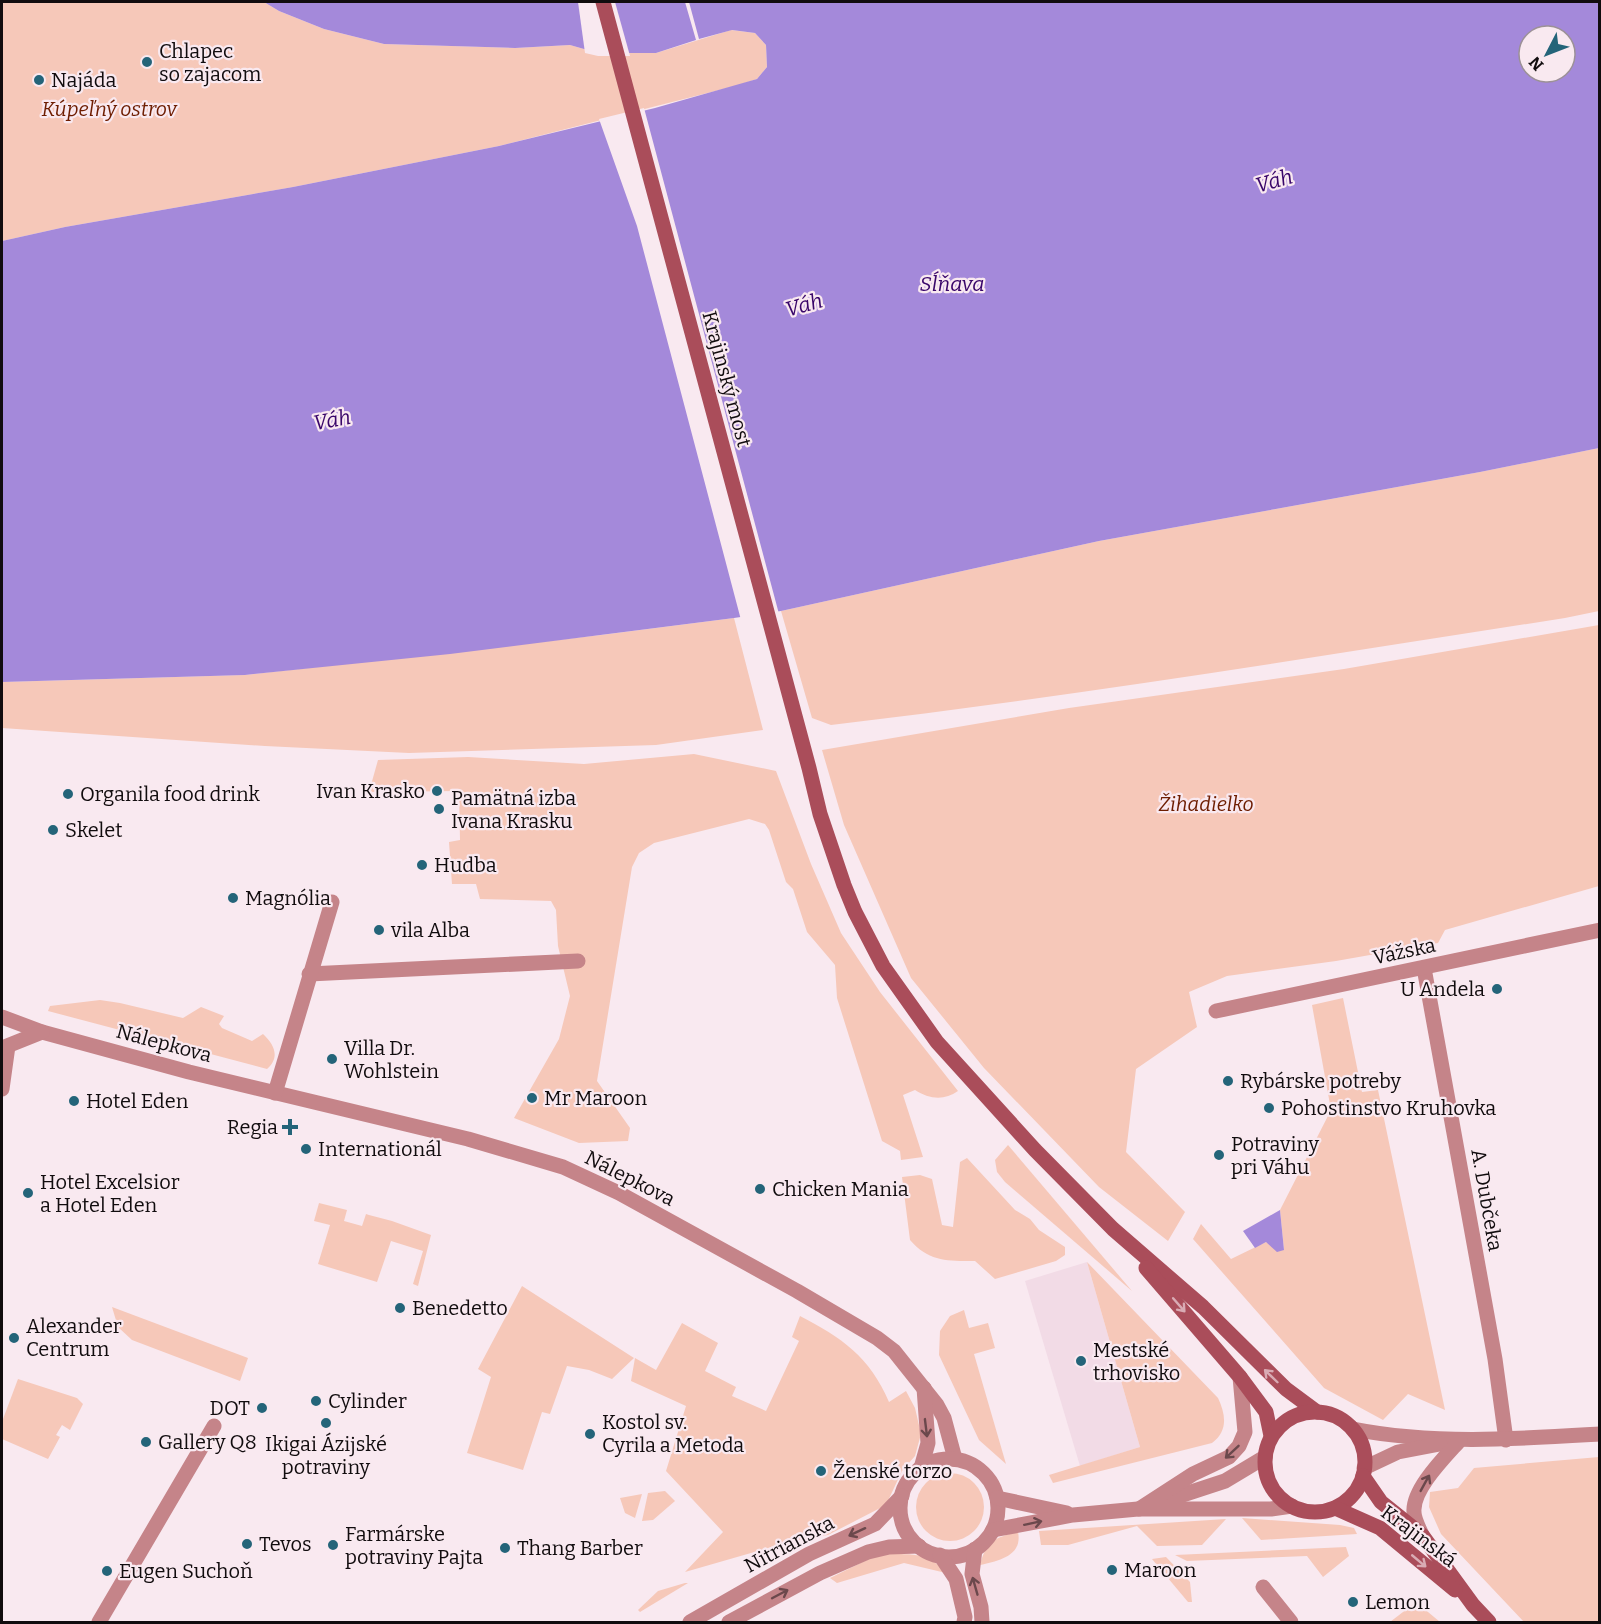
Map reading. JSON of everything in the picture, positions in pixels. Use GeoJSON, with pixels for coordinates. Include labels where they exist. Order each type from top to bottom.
{"type":"FeatureCollection","features":[{"type":"Feature","properties":{"kind":"main road","name":"Krajinský most"},"geometry":{"type":"LineString","coordinates":[[603,2],[820,814],[844,885],[867,936],[900,992],[937,1042],[960,1070],[1113,1229]]}},
{"type":"Feature","properties":{"kind":"main road"},"geometry":{"type":"LineString","coordinates":[[1113,1229],[1240,1377],[1266,1412],[1271,1436]]}},
{"type":"Feature","properties":{"kind":"main road"},"geometry":{"type":"LineString","coordinates":[[1113,1229],[1203,1307],[1286,1389],[1317,1412]]}},
{"type":"Feature","properties":{"kind":"main road"},"geometry":{"type":"LineString","coordinates":[[1317,1412],[1331,1414],[1343,1420],[1353,1430],[1363,1448],[1364,1472],[1355,1492],[1335,1508],[1309,1512],[1292,1506],[1278,1496],[1269,1482],[1265,1457],[1271,1436],[1283,1423],[1299,1414],[1317,1412]]}},
{"type":"Feature","properties":{"kind":"main road","name":"Krajinská"},"geometry":{"type":"LineString","coordinates":[[1364,1472],[1381,1502],[1422,1535],[1473,1605]]}},
{"type":"Feature","properties":{"kind":"main road","name":"Krajinská"},"geometry":{"type":"LineString","coordinates":[[1335,1508],[1380,1527],[1473,1605],[1490,1623]]}},
{"type":"Feature","properties":{"kind":"street"},"geometry":{"type":"LineString","coordinates":[[275,1093],[332,902]]}},
{"type":"Feature","properties":{"kind":"street","name":"Vážska"},"geometry":{"type":"LineString","coordinates":[[1216,1011],[1599,930]]}},
{"type":"Feature","properties":{"kind":"street"},"geometry":{"type":"LineString","coordinates":[[309,974],[578,961]]}},
{"type":"Feature","properties":{"kind":"street","name":"A. Dubčeka"},"geometry":{"type":"LineString","coordinates":[[1424,968],[1493,1348],[1506,1440]]}},
{"type":"Feature","properties":{"kind":"street","name":"Nálepkova"},"geometry":{"type":"LineString","coordinates":[[2,1017],[42,1032],[275,1093],[468,1139],[563,1167],[610,1189],[797,1291],[877,1338],[894,1351],[937,1405],[944,1418],[955,1459]]}},
{"type":"Feature","properties":{"kind":"street"},"geometry":{"type":"LineString","coordinates":[[2,1088],[5,1047],[42,1032]]}},
{"type":"Feature","properties":{"kind":"street"},"geometry":{"type":"LineString","coordinates":[[1138,1509],[1193,1474],[1229,1457],[1239,1446],[1245,1432],[1240,1377]]}},
{"type":"Feature","properties":{"kind":"street"},"geometry":{"type":"LineString","coordinates":[[921,1468],[928,1443],[924,1388]]}},
{"type":"Feature","properties":{"kind":"street"},"geometry":{"type":"LineString","coordinates":[[99,1623],[214,1426]]}},
{"type":"Feature","properties":{"kind":"street"},"geometry":{"type":"LineString","coordinates":[[1353,1430],[1390,1437],[1460,1440],[1506,1440],[1599,1434]]}},
{"type":"Feature","properties":{"kind":"street"},"geometry":{"type":"LineString","coordinates":[[1364,1472],[1398,1452],[1460,1440]]}},
{"type":"Feature","properties":{"kind":"street"},"geometry":{"type":"LineString","coordinates":[[1422,1535],[1413,1511],[1419,1494],[1427,1477],[1460,1440]]}},
{"type":"Feature","properties":{"kind":"street"},"geometry":{"type":"LineString","coordinates":[[1138,1509],[1225,1481],[1265,1457]]}},
{"type":"Feature","properties":{"kind":"street"},"geometry":{"type":"LineString","coordinates":[[921,1468],[938,1460],[965,1461],[982,1472],[994,1488],[997,1498],[998,1514],[988,1537],[975,1549],[960,1555],[940,1555]]}},
{"type":"Feature","properties":{"kind":"street","name":"Nitrianska"},"geometry":{"type":"LineString","coordinates":[[690,1623],[809,1554],[874,1524],[902,1496],[909,1480],[921,1468]]}},
{"type":"Feature","properties":{"kind":"street"},"geometry":{"type":"LineString","coordinates":[[902,1496],[902,1520],[908,1534],[919,1546]]}},
{"type":"Feature","properties":{"kind":"street"},"geometry":{"type":"LineString","coordinates":[[997,1498],[1073,1515]]}},
{"type":"Feature","properties":{"kind":"street"},"geometry":{"type":"LineString","coordinates":[[993,1530],[1073,1515],[1138,1509],[1271,1509],[1292,1506]]}},
{"type":"Feature","properties":{"kind":"street","name":"Nitrianska"},"geometry":{"type":"LineString","coordinates":[[729,1623],[820,1573],[868,1552],[889,1547],[919,1546],[940,1555]]}},
{"type":"Feature","properties":{"kind":"street"},"geometry":{"type":"LineString","coordinates":[[975,1549],[972,1574],[981,1607],[982,1623]]}},
{"type":"Feature","properties":{"kind":"street"},"geometry":{"type":"LineString","coordinates":[[940,1555],[956,1579],[965,1617],[964,1623]]}},
{"type":"Feature","properties":{"kind":"street"},"geometry":{"type":"LineString","coordinates":[[1263,1587],[1291,1623]]}},
{"type":"Feature","properties":{"kind":"shaded area"},"geometry":{"type":"Polygon","coordinates":[[[1087,1262],[1140,1447],[1080,1466],[1025,1281],[1087,1262]]]}},
{"type":"Feature","properties":{"kind":"green space","name":"Kúpeľný ostrov"},"geometry":{"type":"Polygon","coordinates":[[[2,2],[264,2],[279,11],[324,29],[384,44],[515,48],[570,45],[598,53],[656,53],[731,30],[755,33],[766,45],[767,67],[757,79],[739,85],[499,146],[293,187],[65,227],[2,241],[2,2]]]}},
{"type":"Feature","properties":{"kind":"green space"},"geometry":{"type":"Polygon","coordinates":[[[1599,448],[1599,611],[1565,618],[1107,688],[831,725],[812,718],[781,611],[1099,541],[1480,472],[1599,448]]]}},
{"type":"Feature","properties":{"kind":"green space"},"geometry":{"type":"Polygon","coordinates":[[[734,618],[763,730],[656,745],[409,753],[265,746],[2,728],[2,682],[245,675],[734,618]]]}},
{"type":"Feature","properties":{"kind":"green space","name":"Žihadielko"},"geometry":{"type":"Polygon","coordinates":[[[1599,625],[1599,886],[1445,930],[1438,943],[1336,961],[1227,976],[1189,992],[1197,1027],[1136,1069],[1126,1152],[1185,1212],[1168,1241],[1099,1187],[984,1068],[911,978],[844,825],[822,750],[1069,708],[1344,669],[1599,625]]]}},
{"type":"Feature","properties":{"kind":"green space"},"geometry":{"type":"Polygon","coordinates":[[[694,754],[776,771],[811,864],[841,933],[880,992],[958,1091],[942,1097],[931,1097],[915,1090],[903,1095],[923,1157],[901,1160],[900,1151],[882,1141],[837,998],[835,965],[807,932],[793,889],[786,882],[769,830],[765,824],[749,819],[654,843],[639,853],[632,867],[597,1081],[630,1128],[628,1141],[579,1143],[514,1118],[559,1039],[570,996],[558,946],[556,910],[551,901],[480,899],[476,884],[452,884],[449,842],[460,840],[459,791],[369,792],[378,760],[468,757],[584,764],[694,754]]]}},
{"type":"Feature","properties":{"kind":"green space"},"geometry":{"type":"Polygon","coordinates":[[[1343,998],[1362,1092],[1378,1090],[1445,1410],[1408,1394],[1383,1420],[1324,1388],[1193,1239],[1201,1224],[1231,1259],[1266,1242],[1284,1250],[1280,1210],[1331,1110],[1312,1005],[1343,998]]]}},
{"type":"Feature","properties":{"kind":"green space"},"geometry":{"type":"Polygon","coordinates":[[[100,1000],[183,1018],[201,1007],[224,1016],[219,1024],[222,1028],[252,1041],[263,1034],[273,1047],[274,1060],[267,1069],[48,1011],[50,1006],[100,1000]]]}},
{"type":"Feature","properties":{"kind":"green space"},"geometry":{"type":"Polygon","coordinates":[[[1008,1145],[1132,1291],[1005,1182],[997,1172],[995,1160],[1008,1145]]]}},
{"type":"Feature","properties":{"kind":"green space"},"geometry":{"type":"Polygon","coordinates":[[[967,1158],[1015,1210],[1030,1219],[1039,1230],[1065,1247],[1065,1255],[1056,1261],[995,1279],[975,1261],[940,1259],[924,1253],[917,1247],[910,1240],[902,1177],[920,1175],[932,1179],[942,1225],[953,1227],[960,1162],[967,1158]]]}},
{"type":"Feature","properties":{"kind":"green space"},"geometry":{"type":"Polygon","coordinates":[[[319,1203],[347,1210],[344,1221],[362,1226],[366,1214],[431,1235],[418,1286],[413,1284],[423,1251],[391,1241],[377,1282],[318,1264],[330,1225],[314,1221],[319,1203]]]}},
{"type":"Feature","properties":{"kind":"green space"},"geometry":{"type":"Polygon","coordinates":[[[1087,1262],[1218,1398],[1224,1422],[1221,1433],[1212,1443],[1053,1483],[1049,1475],[1140,1447],[1087,1262]]]}},
{"type":"Feature","properties":{"kind":"green space"},"geometry":{"type":"Polygon","coordinates":[[[522,1286],[634,1358],[612,1379],[589,1370],[567,1366],[550,1414],[542,1412],[523,1470],[467,1453],[491,1377],[478,1369],[522,1286]]]}},
{"type":"Feature","properties":{"kind":"green space"},"geometry":{"type":"Polygon","coordinates":[[[112,1307],[248,1358],[240,1381],[132,1340],[118,1327],[112,1307]]]}},
{"type":"Feature","properties":{"kind":"green space"},"geometry":{"type":"Polygon","coordinates":[[[964,1310],[969,1328],[988,1323],[995,1348],[974,1354],[1006,1464],[979,1440],[939,1355],[940,1331],[950,1316],[964,1310]]]}},
{"type":"Feature","properties":{"kind":"green space"},"geometry":{"type":"Polygon","coordinates":[[[800,1316],[829,1332],[853,1350],[873,1373],[889,1402],[906,1391],[915,1408],[921,1434],[915,1456],[902,1471],[886,1505],[828,1535],[789,1542],[685,1572],[723,1532],[666,1471],[686,1406],[631,1381],[635,1358],[656,1370],[682,1323],[718,1343],[705,1371],[736,1387],[732,1396],[766,1411],[799,1341],[792,1337],[800,1316]]]}},
{"type":"Feature","properties":{"kind":"green space"},"geometry":{"type":"Polygon","coordinates":[[[18,1379],[77,1398],[83,1404],[70,1430],[62,1425],[56,1435],[60,1437],[48,1459],[2,1439],[2,1418],[18,1379]]]}},
{"type":"Feature","properties":{"kind":"green space"},"geometry":{"type":"Polygon","coordinates":[[[1599,1457],[1599,1622],[1524,1622],[1441,1534],[1429,1507],[1430,1492],[1458,1488],[1474,1468],[1599,1457]]]}},
{"type":"Feature","properties":{"kind":"green space"},"geometry":{"type":"Polygon","coordinates":[[[950,1473],[963,1476],[974,1483],[981,1494],[984,1507],[981,1520],[974,1531],[963,1538],[950,1541],[937,1538],[926,1531],[919,1520],[916,1507],[919,1494],[926,1483],[937,1476],[950,1473]]]}},
{"type":"Feature","properties":{"kind":"green space"},"geometry":{"type":"Polygon","coordinates":[[[665,1491],[675,1501],[653,1520],[642,1521],[648,1493],[665,1491]]]}},
{"type":"Feature","properties":{"kind":"green space"},"geometry":{"type":"Polygon","coordinates":[[[642,1494],[635,1518],[625,1513],[620,1498],[642,1494]]]}},
{"type":"Feature","properties":{"kind":"green space"},"geometry":{"type":"Polygon","coordinates":[[[1242,1518],[1340,1525],[1354,1528],[1357,1534],[1261,1540],[1242,1518]]]}},
{"type":"Feature","properties":{"kind":"green space"},"geometry":{"type":"Polygon","coordinates":[[[1226,1519],[1202,1545],[1157,1546],[1137,1526],[1068,1545],[1041,1545],[1039,1531],[1226,1519]]]}},
{"type":"Feature","properties":{"kind":"green space"},"geometry":{"type":"Polygon","coordinates":[[[1018,1532],[1019,1540],[1013,1552],[1001,1559],[980,1565],[985,1550],[993,1541],[1018,1532]]]}},
{"type":"Feature","properties":{"kind":"green space"},"geometry":{"type":"Polygon","coordinates":[[[1346,1547],[1349,1556],[1323,1577],[1307,1556],[1187,1561],[1175,1555],[1346,1547]]]}},
{"type":"Feature","properties":{"kind":"green space"},"geometry":{"type":"Polygon","coordinates":[[[881,1553],[924,1557],[939,1565],[946,1573],[904,1563],[837,1583],[830,1578],[881,1553]]]}},
{"type":"Feature","properties":{"kind":"green space"},"geometry":{"type":"Polygon","coordinates":[[[1166,1557],[1190,1582],[1192,1602],[1188,1602],[1152,1559],[1166,1557]]]}},
{"type":"Feature","properties":{"kind":"green space"},"geometry":{"type":"Polygon","coordinates":[[[688,1583],[640,1612],[638,1610],[658,1591],[688,1583]]]}},
{"type":"Feature","properties":{"kind":"green space"},"geometry":{"type":"Polygon","coordinates":[[[1416,1602],[1440,1622],[1390,1622],[1416,1602]]]}},
{"type":"Feature","properties":{"kind":"water"},"geometry":{"type":"Polygon","coordinates":[[[264,2],[685,2],[696,40],[656,53],[598,53],[570,45],[515,48],[384,44],[324,29],[279,11],[264,2]]]}},
{"type":"Feature","properties":{"kind":"water","name":"Sĺňava"},"geometry":{"type":"Polygon","coordinates":[[[689,2],[1599,2],[1599,448],[1480,472],[1099,541],[781,611],[734,618],[450,654],[245,675],[2,682],[2,241],[65,227],[293,187],[499,146],[655,108],[757,79],[767,67],[766,45],[755,33],[732,30],[699,39],[689,2]]]}},
{"type":"Feature","properties":{"kind":"water"},"geometry":{"type":"Polygon","coordinates":[[[1280,1210],[1284,1250],[1277,1252],[1266,1242],[1255,1248],[1243,1231],[1280,1210]]]}},
{"type":"Feature","properties":{"kind":"pier"},"geometry":{"type":"Polygon","coordinates":[[[578,2],[615,2],[630,56],[598,56],[585,53],[578,2]]]}},
{"type":"Feature","properties":{"kind":"pier"},"geometry":{"type":"Polygon","coordinates":[[[644,108],[779,614],[741,620],[637,226],[599,119],[644,108]]]}},
{"type":"Feature","properties":{"kind":"place","name":"Chlapec so zajacom"},"geometry":{"type":"Point","coordinates":[147,62]}},
{"type":"Feature","properties":{"kind":"place","name":"Najáda"},"geometry":{"type":"Point","coordinates":[39,80]}},
{"type":"Feature","properties":{"kind":"place","name":"Ivan Krasko"},"geometry":{"type":"Point","coordinates":[437,791]}},
{"type":"Feature","properties":{"kind":"place","name":"Organila food drink"},"geometry":{"type":"Point","coordinates":[68,794]}},
{"type":"Feature","properties":{"kind":"place","name":"Pamätná izba Ivana Krasku"},"geometry":{"type":"Point","coordinates":[439,809]}},
{"type":"Feature","properties":{"kind":"place","name":"Skelet"},"geometry":{"type":"Point","coordinates":[53,830]}},
{"type":"Feature","properties":{"kind":"place","name":"Hudba"},"geometry":{"type":"Point","coordinates":[422,865]}},
{"type":"Feature","properties":{"kind":"place","name":"Magnólia"},"geometry":{"type":"Point","coordinates":[233,898]}},
{"type":"Feature","properties":{"kind":"place","name":"vila Alba"},"geometry":{"type":"Point","coordinates":[379,930]}},
{"type":"Feature","properties":{"kind":"place","name":"U Andela"},"geometry":{"type":"Point","coordinates":[1497,989]}},
{"type":"Feature","properties":{"kind":"place","name":"Villa Dr. Wohlstein"},"geometry":{"type":"Point","coordinates":[332,1059]}},
{"type":"Feature","properties":{"kind":"place","name":"Rybárske potreby"},"geometry":{"type":"Point","coordinates":[1228,1081]}},
{"type":"Feature","properties":{"kind":"place","name":"Mr Maroon"},"geometry":{"type":"Point","coordinates":[532,1098]}},
{"type":"Feature","properties":{"kind":"place","name":"Hotel Eden"},"geometry":{"type":"Point","coordinates":[74,1101]}},
{"type":"Feature","properties":{"kind":"place","name":"Pohostinstvo Kruhovka"},"geometry":{"type":"Point","coordinates":[1269,1108]}},
{"type":"Feature","properties":{"kind":"place","name":"Regia"},"geometry":{"type":"Point","coordinates":[290,1127]}},
{"type":"Feature","properties":{"kind":"place","name":"Internationál"},"geometry":{"type":"Point","coordinates":[306,1149]}},
{"type":"Feature","properties":{"kind":"place","name":"Potraviny pri Váhu"},"geometry":{"type":"Point","coordinates":[1219,1155]}},
{"type":"Feature","properties":{"kind":"place","name":"Chicken Mania"},"geometry":{"type":"Point","coordinates":[760,1189]}},
{"type":"Feature","properties":{"kind":"place","name":"Hotel Excelsior a Hotel Eden"},"geometry":{"type":"Point","coordinates":[28,1193]}},
{"type":"Feature","properties":{"kind":"place","name":"Benedetto"},"geometry":{"type":"Point","coordinates":[400,1308]}},
{"type":"Feature","properties":{"kind":"place","name":"Alexander Centrum"},"geometry":{"type":"Point","coordinates":[14,1338]}},
{"type":"Feature","properties":{"kind":"place","name":"Mestské trhovisko"},"geometry":{"type":"Point","coordinates":[1081,1361]}},
{"type":"Feature","properties":{"kind":"place","name":"Cylinder"},"geometry":{"type":"Point","coordinates":[316,1401]}},
{"type":"Feature","properties":{"kind":"place","name":"DOT"},"geometry":{"type":"Point","coordinates":[262,1408]}},
{"type":"Feature","properties":{"kind":"place","name":"Ikigai Ázijské potraviny"},"geometry":{"type":"Point","coordinates":[326,1423]}},
{"type":"Feature","properties":{"kind":"place","name":"Kostol sv. Cyrila a Metoda"},"geometry":{"type":"Point","coordinates":[590,1434]}},
{"type":"Feature","properties":{"kind":"place","name":"Gallery Q8"},"geometry":{"type":"Point","coordinates":[146,1442]}},
{"type":"Feature","properties":{"kind":"place","name":"Ženské torzo"},"geometry":{"type":"Point","coordinates":[821,1471]}},
{"type":"Feature","properties":{"kind":"place","name":"Tevos"},"geometry":{"type":"Point","coordinates":[247,1544]}},
{"type":"Feature","properties":{"kind":"place","name":"Farmárske potraviny Pajta"},"geometry":{"type":"Point","coordinates":[333,1545]}},
{"type":"Feature","properties":{"kind":"place","name":"Thang Barber"},"geometry":{"type":"Point","coordinates":[505,1548]}},
{"type":"Feature","properties":{"kind":"place","name":"Maroon"},"geometry":{"type":"Point","coordinates":[1112,1570]}},
{"type":"Feature","properties":{"kind":"place","name":"Eugen Suchoň"},"geometry":{"type":"Point","coordinates":[107,1571]}},
{"type":"Feature","properties":{"kind":"place","name":"Lemon"},"geometry":{"type":"Point","coordinates":[1353,1602]}},
{"type":"Feature","properties":{"kind":"water label","name":"Váh"},"geometry":{"type":"Point","coordinates":[1274,181]}},
{"type":"Feature","properties":{"kind":"water label","name":"Váh"},"geometry":{"type":"Point","coordinates":[804,305]}},
{"type":"Feature","properties":{"kind":"water label","name":"Váh"},"geometry":{"type":"Point","coordinates":[332,420]}}]}
